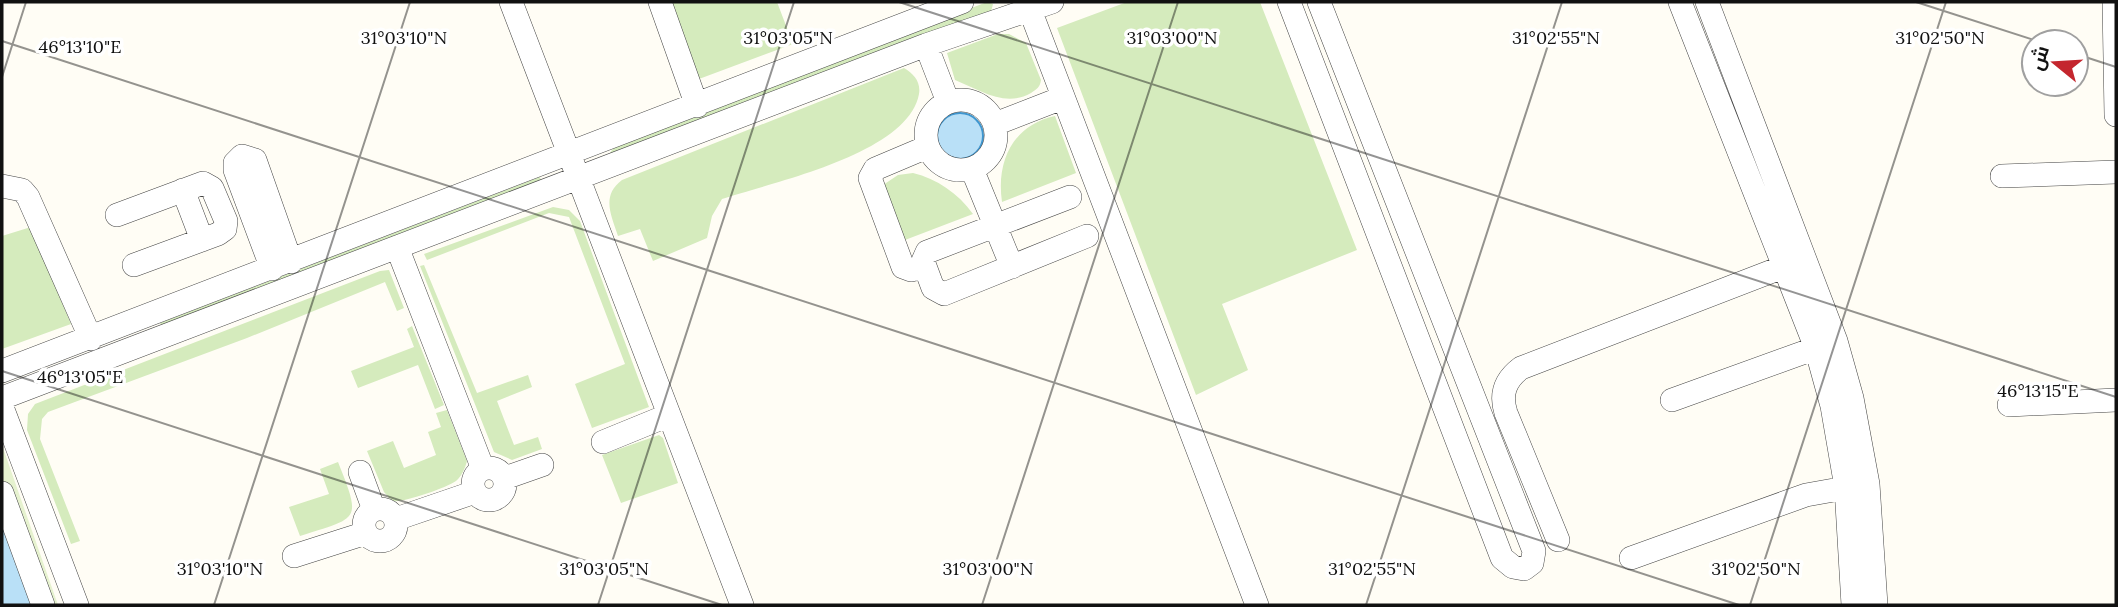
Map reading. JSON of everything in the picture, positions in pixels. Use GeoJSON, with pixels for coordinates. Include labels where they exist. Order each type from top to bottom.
{"type":"FeatureCollection","features":[{"type":"Feature","properties":{"kind":"street"},"geometry":{"type":"LineString","coordinates":[[511,2],[742,605]]}},
{"type":"Feature","properties":{"kind":"street"},"geometry":{"type":"LineString","coordinates":[[660,2],[697,106]]}},
{"type":"Feature","properties":{"kind":"street"},"geometry":{"type":"LineString","coordinates":[[2,371],[146,318],[962,2]]}},
{"type":"Feature","properties":{"kind":"street"},"geometry":{"type":"LineString","coordinates":[[1289,2],[1502,558],[1513,567],[1524,569],[1532,563],[1534,551],[1319,2]]}},
{"type":"Feature","properties":{"kind":"street"},"geometry":{"type":"LineString","coordinates":[[1680,2],[1783,267],[1826,344]]}},
{"type":"Feature","properties":{"kind":"street"},"geometry":{"type":"LineString","coordinates":[[1707,2],[1826,344],[1832,406],[1857,485],[1876,605]]}},
{"type":"Feature","properties":{"kind":"street"},"geometry":{"type":"LineString","coordinates":[[2114,2],[2116,115]]}},
{"type":"Feature","properties":{"kind":"street"},"geometry":{"type":"LineString","coordinates":[[2,398],[1036,4],[1062,98],[1257,605]]}},
{"type":"Feature","properties":{"kind":"street"},"geometry":{"type":"LineString","coordinates":[[926,45],[948,102]]}},
{"type":"Feature","properties":{"kind":"street"},"geometry":{"type":"LineString","coordinates":[[995,124],[1062,98]]}},
{"type":"Feature","properties":{"kind":"street"},"geometry":{"type":"LineString","coordinates":[[971,101],[989,114],[995,124],[996,135],[989,156],[972,169],[961,171],[940,164],[927,147],[925,132],[931,115],[948,102],[971,101]]}},
{"type":"Feature","properties":{"kind":"street"},"geometry":{"type":"LineString","coordinates":[[925,267],[911,271],[903,267],[870,178],[875,169],[927,147]]}},
{"type":"Feature","properties":{"kind":"street"},"geometry":{"type":"LineString","coordinates":[[247,155],[255,160],[282,265],[250,209],[235,170],[238,159],[247,155]]}},
{"type":"Feature","properties":{"kind":"street"},"geometry":{"type":"LineString","coordinates":[[972,169],[1012,267]]}},
{"type":"Feature","properties":{"kind":"street"},"geometry":{"type":"LineString","coordinates":[[2002,176],[2116,172]]}},
{"type":"Feature","properties":{"kind":"street"},"geometry":{"type":"LineString","coordinates":[[1362,191],[1388,178]]}},
{"type":"Feature","properties":{"kind":"street"},"geometry":{"type":"LineString","coordinates":[[117,215],[203,183],[210,185],[224,219],[222,232],[134,265]]}},
{"type":"Feature","properties":{"kind":"street"},"geometry":{"type":"LineString","coordinates":[[2,186],[22,190],[28,197],[90,339]]}},
{"type":"Feature","properties":{"kind":"street"},"geometry":{"type":"LineString","coordinates":[[183,190],[202,240]]}},
{"type":"Feature","properties":{"kind":"street"},"geometry":{"type":"LineString","coordinates":[[1070,197],[927,252],[923,258],[925,267],[936,292],[944,294],[1087,236]]}},
{"type":"Feature","properties":{"kind":"street"},"geometry":{"type":"LineString","coordinates":[[224,219],[250,209]]}},
{"type":"Feature","properties":{"kind":"street"},"geometry":{"type":"LineString","coordinates":[[397,247],[483,469]]}},
{"type":"Feature","properties":{"kind":"street"},"geometry":{"type":"LineString","coordinates":[[1559,540],[1506,413],[1503,396],[1509,379],[1521,368],[1783,267]]}},
{"type":"Feature","properties":{"kind":"street"},"geometry":{"type":"LineString","coordinates":[[1415,330],[1442,317]]}},
{"type":"Feature","properties":{"kind":"street"},"geometry":{"type":"LineString","coordinates":[[146,318],[155,340]]}},
{"type":"Feature","properties":{"kind":"street"},"geometry":{"type":"LineString","coordinates":[[1672,400],[1826,344]]}},
{"type":"Feature","properties":{"kind":"street"},"geometry":{"type":"LineString","coordinates":[[2009,405],[2116,400]]}},
{"type":"Feature","properties":{"kind":"street"},"geometry":{"type":"LineString","coordinates":[[603,442],[669,415]]}},
{"type":"Feature","properties":{"kind":"street"},"geometry":{"type":"LineString","coordinates":[[4,423],[77,605]]}},
{"type":"Feature","properties":{"kind":"street"},"geometry":{"type":"LineString","coordinates":[[505,478],[542,465]]}},
{"type":"Feature","properties":{"kind":"street"},"geometry":{"type":"LineString","coordinates":[[492,468],[505,478],[506,486],[496,499],[488,501],[475,492],[473,483],[476,475],[483,469],[492,468]]}},
{"type":"Feature","properties":{"kind":"street"},"geometry":{"type":"LineString","coordinates":[[1472,480],[1503,470]]}},
{"type":"Feature","properties":{"kind":"street"},"geometry":{"type":"LineString","coordinates":[[360,472],[374,510]]}},
{"type":"Feature","properties":{"kind":"street"},"geometry":{"type":"LineString","coordinates":[[1631,558],[1806,495],[1857,485]]}},
{"type":"Feature","properties":{"kind":"street"},"geometry":{"type":"LineString","coordinates":[[1853,605],[1857,485]]}},
{"type":"Feature","properties":{"kind":"street"},"geometry":{"type":"LineString","coordinates":[[396,519],[475,492]]}},
{"type":"Feature","properties":{"kind":"street"},"geometry":{"type":"LineString","coordinates":[[2,493],[43,605]]}},
{"type":"Feature","properties":{"kind":"street"},"geometry":{"type":"LineString","coordinates":[[374,510],[391,512],[396,519],[397,527],[387,540],[379,541],[366,533],[364,524],[374,510]]}},
{"type":"Feature","properties":{"kind":"street"},"geometry":{"type":"LineString","coordinates":[[294,556],[366,533]]}},
{"type":"Feature","properties":{"kind":"green space"},"geometry":{"type":"Polygon","coordinates":[[[670,2],[777,2],[793,44],[699,79],[670,2]]]}},
{"type":"Feature","properties":{"kind":"green space"},"geometry":{"type":"Polygon","coordinates":[[[987,2],[993,4],[991,12],[613,155],[610,153],[615,146],[987,2]]]}},
{"type":"Feature","properties":{"kind":"green space"},"geometry":{"type":"Polygon","coordinates":[[[1127,2],[1260,2],[1357,250],[1222,304],[1248,370],[1196,395],[1057,28],[1127,2]]]}},
{"type":"Feature","properties":{"kind":"green space"},"geometry":{"type":"Polygon","coordinates":[[[998,34],[1009,34],[1026,43],[1041,80],[1038,88],[1031,93],[1012,99],[1002,98],[955,80],[947,53],[998,34]]]}},
{"type":"Feature","properties":{"kind":"green space"},"geometry":{"type":"Polygon","coordinates":[[[904,68],[914,76],[919,86],[919,94],[909,115],[891,133],[865,149],[836,163],[722,199],[712,216],[707,238],[653,261],[640,229],[618,236],[610,199],[622,180],[904,68]]]}},
{"type":"Feature","properties":{"kind":"green space"},"geometry":{"type":"Polygon","coordinates":[[[1055,116],[1076,173],[1002,202],[1002,173],[1010,147],[1028,127],[1055,116]]]}},
{"type":"Feature","properties":{"kind":"green space"},"geometry":{"type":"Polygon","coordinates":[[[913,173],[946,188],[973,214],[905,240],[883,185],[898,175],[913,173]]]}},
{"type":"Feature","properties":{"kind":"green space"},"geometry":{"type":"Polygon","coordinates":[[[540,177],[541,181],[162,327],[160,323],[540,177]]]}},
{"type":"Feature","properties":{"kind":"green space"},"geometry":{"type":"Polygon","coordinates":[[[553,207],[569,210],[580,221],[649,407],[592,428],[575,384],[625,364],[569,217],[549,213],[427,260],[424,254],[553,207]]]}},
{"type":"Feature","properties":{"kind":"green space"},"geometry":{"type":"Polygon","coordinates":[[[31,227],[71,324],[2,349],[2,236],[31,227]]]}},
{"type":"Feature","properties":{"kind":"green space"},"geometry":{"type":"Polygon","coordinates":[[[424,265],[477,393],[528,375],[532,387],[497,401],[514,445],[538,437],[542,449],[512,460],[494,452],[420,266],[424,265]]]}},
{"type":"Feature","properties":{"kind":"green space"},"geometry":{"type":"Polygon","coordinates":[[[389,270],[404,308],[397,311],[385,282],[247,338],[48,412],[42,419],[40,439],[80,541],[71,544],[27,430],[28,414],[35,404],[380,271],[389,270]]]}},
{"type":"Feature","properties":{"kind":"green space"},"geometry":{"type":"Polygon","coordinates":[[[412,326],[444,405],[435,409],[418,365],[358,388],[351,371],[414,347],[407,329],[412,326]]]}},
{"type":"Feature","properties":{"kind":"green space"},"geometry":{"type":"Polygon","coordinates":[[[447,410],[467,461],[462,474],[456,481],[434,491],[392,501],[384,492],[367,451],[393,441],[404,468],[436,455],[428,432],[441,427],[436,413],[447,410]]]}},
{"type":"Feature","properties":{"kind":"green space"},"geometry":{"type":"Polygon","coordinates":[[[659,435],[663,438],[678,483],[621,503],[602,455],[659,435]]]}},
{"type":"Feature","properties":{"kind":"green space"},"geometry":{"type":"Polygon","coordinates":[[[2,445],[58,605],[2,605],[2,445]]]}},
{"type":"Feature","properties":{"kind":"green space"},"geometry":{"type":"Polygon","coordinates":[[[338,462],[350,496],[350,514],[334,525],[300,536],[289,507],[329,494],[320,469],[338,462]]]}},
{"type":"Feature","properties":{"kind":"water"},"geometry":{"type":"Polygon","coordinates":[[[960,113],[977,119],[983,136],[977,153],[960,159],[943,153],[937,136],[943,119],[960,113]]]}},
{"type":"Feature","properties":{"kind":"water"},"geometry":{"type":"Polygon","coordinates":[[[10,528],[36,605],[2,605],[2,531],[10,528]]]}}]}
